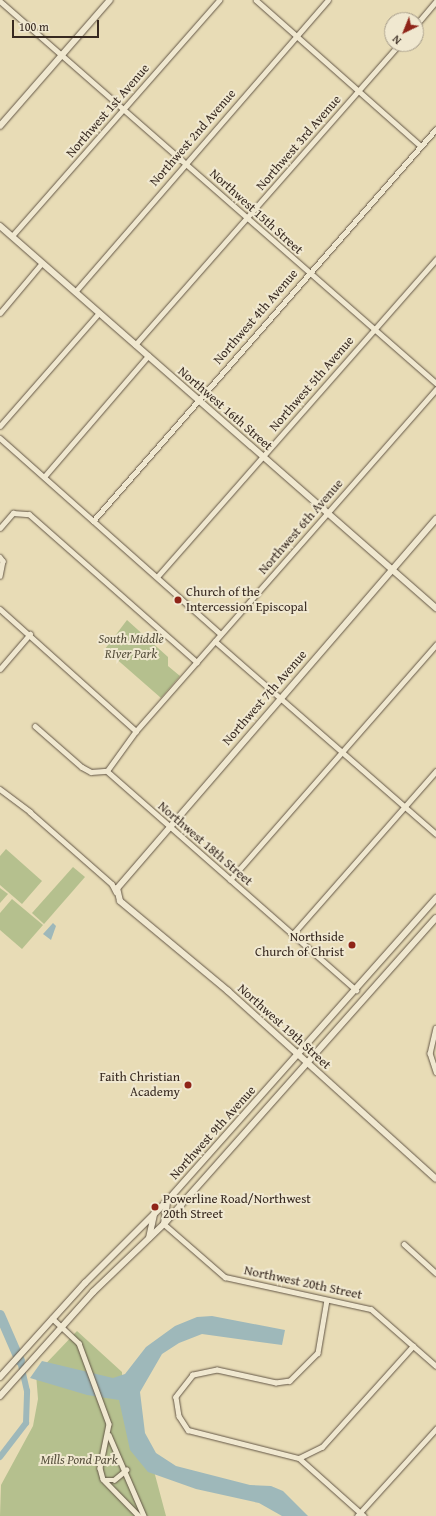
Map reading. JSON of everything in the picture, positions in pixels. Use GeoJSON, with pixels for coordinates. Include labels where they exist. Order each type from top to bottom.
{"type":"FeatureCollection","features":[{"type":"Feature","properties":{"kind":"main road"},"geometry":{"type":"LineString","coordinates":[[0,126],[110,0]]}},
{"type":"Feature","properties":{"kind":"main road","name":"Northwest 16th Street"},"geometry":{"type":"LineString","coordinates":[[0,226],[436,608]]}},
{"type":"Feature","properties":{"kind":"main road","name":"Northwest 7th Avenue"},"geometry":{"type":"LineString","coordinates":[[117,894],[119,883],[167,826],[436,519]]}},
{"type":"Feature","properties":{"kind":"main road","name":"Northwest 19th Street"},"geometry":{"type":"LineString","coordinates":[[117,894],[120,901],[298,1055],[436,1179]]}},
{"type":"Feature","properties":{"kind":"main road","name":"Northwest 9th Avenue"},"geometry":{"type":"LineString","coordinates":[[2,1374],[52,1318],[168,1200],[356,990],[436,898]]}},
{"type":"Feature","properties":{"kind":"main road","name":"Northwest 9th Avenue"},"geometry":{"type":"LineString","coordinates":[[0,1396],[62,1327],[164,1224],[436,918]]}},
{"type":"Feature","properties":{"kind":"main road"},"geometry":{"type":"LineString","coordinates":[[164,1224],[168,1200]]}},
{"type":"Feature","properties":{"kind":"main road"},"geometry":{"type":"LineString","coordinates":[[149,1238],[154,1214]]}},
{"type":"Feature","properties":{"kind":"street","name":"Northwest 15th Street"},"geometry":{"type":"LineString","coordinates":[[0,0],[309,274],[436,383]]}},
{"type":"Feature","properties":{"kind":"street","name":"Northwest 1st Avenue"},"geometry":{"type":"LineString","coordinates":[[12,236],[219,0]]}},
{"type":"Feature","properties":{"kind":"street"},"geometry":{"type":"LineString","coordinates":[[256,0],[421,146]]}},
{"type":"Feature","properties":{"kind":"street","name":"Northwest 2nd Avenue"},"geometry":{"type":"LineString","coordinates":[[75,292],[328,0]]}},
{"type":"Feature","properties":{"kind":"street"},"geometry":{"type":"LineString","coordinates":[[424,15],[436,1]]}},
{"type":"Feature","properties":{"kind":"street","name":"Northwest 3rd Avenue"},"geometry":{"type":"LineString","coordinates":[[135,345],[393,52]]}},
{"type":"Feature","properties":{"kind":"street","name":"Northwest 4th Avenue"},"geometry":{"type":"LineString","coordinates":[[93,521],[436,129]]}},
{"type":"Feature","properties":{"kind":"street","name":"Northwest 5th Avenue"},"geometry":{"type":"LineString","coordinates":[[157,577],[264,457],[436,259]]}},
{"type":"Feature","properties":{"kind":"street"},"geometry":{"type":"LineString","coordinates":[[0,313],[42,263]]}},
{"type":"Feature","properties":{"kind":"street"},"geometry":{"type":"LineString","coordinates":[[0,426],[99,313]]}},
{"type":"Feature","properties":{"kind":"street"},"geometry":{"type":"LineString","coordinates":[[44,477],[148,356]]}},
{"type":"Feature","properties":{"kind":"street","name":"Northwest 6th Avenue"},"geometry":{"type":"LineString","coordinates":[[107,771],[136,730],[436,389]]}},
{"type":"Feature","properties":{"kind":"street"},"geometry":{"type":"LineString","coordinates":[[0,438],[221,634]]}},
{"type":"Feature","properties":{"kind":"street"},"geometry":{"type":"LineString","coordinates":[[0,528],[13,513],[24,512],[197,662]]}},
{"type":"Feature","properties":{"kind":"street"},"geometry":{"type":"LineString","coordinates":[[0,557],[3,568],[0,576]]}},
{"type":"Feature","properties":{"kind":"street"},"geometry":{"type":"LineString","coordinates":[[0,609],[30,634],[136,730]]}},
{"type":"Feature","properties":{"kind":"street"},"geometry":{"type":"LineString","coordinates":[[0,669],[30,634]]}},
{"type":"Feature","properties":{"kind":"street"},"geometry":{"type":"LineString","coordinates":[[215,642],[436,834]]}},
{"type":"Feature","properties":{"kind":"street"},"geometry":{"type":"LineString","coordinates":[[230,880],[436,645]]}},
{"type":"Feature","properties":{"kind":"street"},"geometry":{"type":"LineString","coordinates":[[35,726],[82,767],[92,772],[107,771]]}},
{"type":"Feature","properties":{"kind":"street","name":"Northwest 18th Street"},"geometry":{"type":"LineString","coordinates":[[107,771],[167,826],[356,990]]}},
{"type":"Feature","properties":{"kind":"street"},"geometry":{"type":"LineString","coordinates":[[292,935],[406,807],[436,771]]}},
{"type":"Feature","properties":{"kind":"street"},"geometry":{"type":"LineString","coordinates":[[0,789],[112,884],[117,894]]}},
{"type":"Feature","properties":{"kind":"street"},"geometry":{"type":"LineString","coordinates":[[436,1028],[430,1053],[436,1072]]}},
{"type":"Feature","properties":{"kind":"street","name":"Northwest 20th Street"},"geometry":{"type":"LineString","coordinates":[[164,1224],[225,1277],[371,1309],[436,1366]]}},
{"type":"Feature","properties":{"kind":"street"},"geometry":{"type":"LineString","coordinates":[[404,1244],[436,1273]]}},
{"type":"Feature","properties":{"kind":"street"},"geometry":{"type":"LineString","coordinates":[[327,1300],[318,1353],[290,1381],[276,1383],[217,1370],[193,1375],[176,1397],[179,1416],[188,1430],[299,1458],[360,1515],[436,1429]]}},
{"type":"Feature","properties":{"kind":"street"},"geometry":{"type":"LineString","coordinates":[[52,1318],[79,1343],[109,1424],[109,1435],[100,1468],[103,1479],[139,1516]]}},
{"type":"Feature","properties":{"kind":"street"},"geometry":{"type":"LineString","coordinates":[[299,1458],[322,1446],[413,1346]]}},
{"type":"Feature","properties":{"kind":"street"},"geometry":{"type":"LineString","coordinates":[[109,1435],[126,1470],[144,1516]]}},
{"type":"Feature","properties":{"kind":"street"},"geometry":{"type":"LineString","coordinates":[[103,1479],[114,1480],[126,1470]]}},
{"type":"Feature","properties":{"kind":"green space","name":"South Middle RIver Park"},"geometry":{"type":"Polygon","coordinates":[[[127,620],[168,657],[168,666],[180,676],[161,698],[105,649],[127,620]]]}},
{"type":"Feature","properties":{"kind":"green space"},"geometry":{"type":"Polygon","coordinates":[[[6,849],[42,881],[22,904],[0,885],[0,856],[6,849]]]}},
{"type":"Feature","properties":{"kind":"green space"},"geometry":{"type":"Polygon","coordinates":[[[73,867],[85,877],[44,924],[32,913],[73,867]]]}},
{"type":"Feature","properties":{"kind":"green space"},"geometry":{"type":"Polygon","coordinates":[[[0,888],[8,894],[0,903],[0,888]]]}},
{"type":"Feature","properties":{"kind":"green space"},"geometry":{"type":"Polygon","coordinates":[[[12,899],[43,925],[22,949],[0,930],[0,913],[12,899]]]}},
{"type":"Feature","properties":{"kind":"green space","name":"Mills Pond Park"},"geometry":{"type":"Polygon","coordinates":[[[77,1331],[122,1372],[123,1402],[154,1471],[166,1516],[0,1516],[1,1485],[33,1426],[38,1399],[36,1374],[77,1331]]]}},
{"type":"Feature","properties":{"kind":"water"},"geometry":{"type":"Polygon","coordinates":[[[53,923],[56,926],[51,940],[43,934],[53,923]]]}},
{"type":"Feature","properties":{"kind":"water"},"geometry":{"type":"Polygon","coordinates":[[[212,1316],[285,1330],[282,1345],[202,1334],[179,1343],[162,1354],[140,1392],[145,1433],[156,1453],[176,1466],[250,1485],[271,1486],[283,1491],[308,1516],[282,1516],[259,1503],[196,1489],[148,1472],[130,1450],[119,1400],[87,1395],[30,1378],[42,1361],[113,1378],[125,1374],[146,1347],[175,1326],[197,1317],[212,1316]]]}},
{"type":"Feature","properties":{"kind":"waterway"},"geometry":{"type":"LineString","coordinates":[[0,1315],[20,1361]]}},
{"type":"Feature","properties":{"kind":"waterway"},"geometry":{"type":"LineString","coordinates":[[0,1457],[26,1423],[27,1391],[20,1361]]}},
{"type":"Feature","properties":{"kind":"place","name":"Church of the Intercession Episcopal"},"geometry":{"type":"Point","coordinates":[178,600]}},
{"type":"Feature","properties":{"kind":"place","name":"Northside Church of Christ"},"geometry":{"type":"Point","coordinates":[352,945]}},
{"type":"Feature","properties":{"kind":"place","name":"Faith Christian Academy"},"geometry":{"type":"Point","coordinates":[188,1085]}},
{"type":"Feature","properties":{"kind":"place","name":"Powerline Road/Northwest 20th Street"},"geometry":{"type":"Point","coordinates":[155,1207]}}]}
